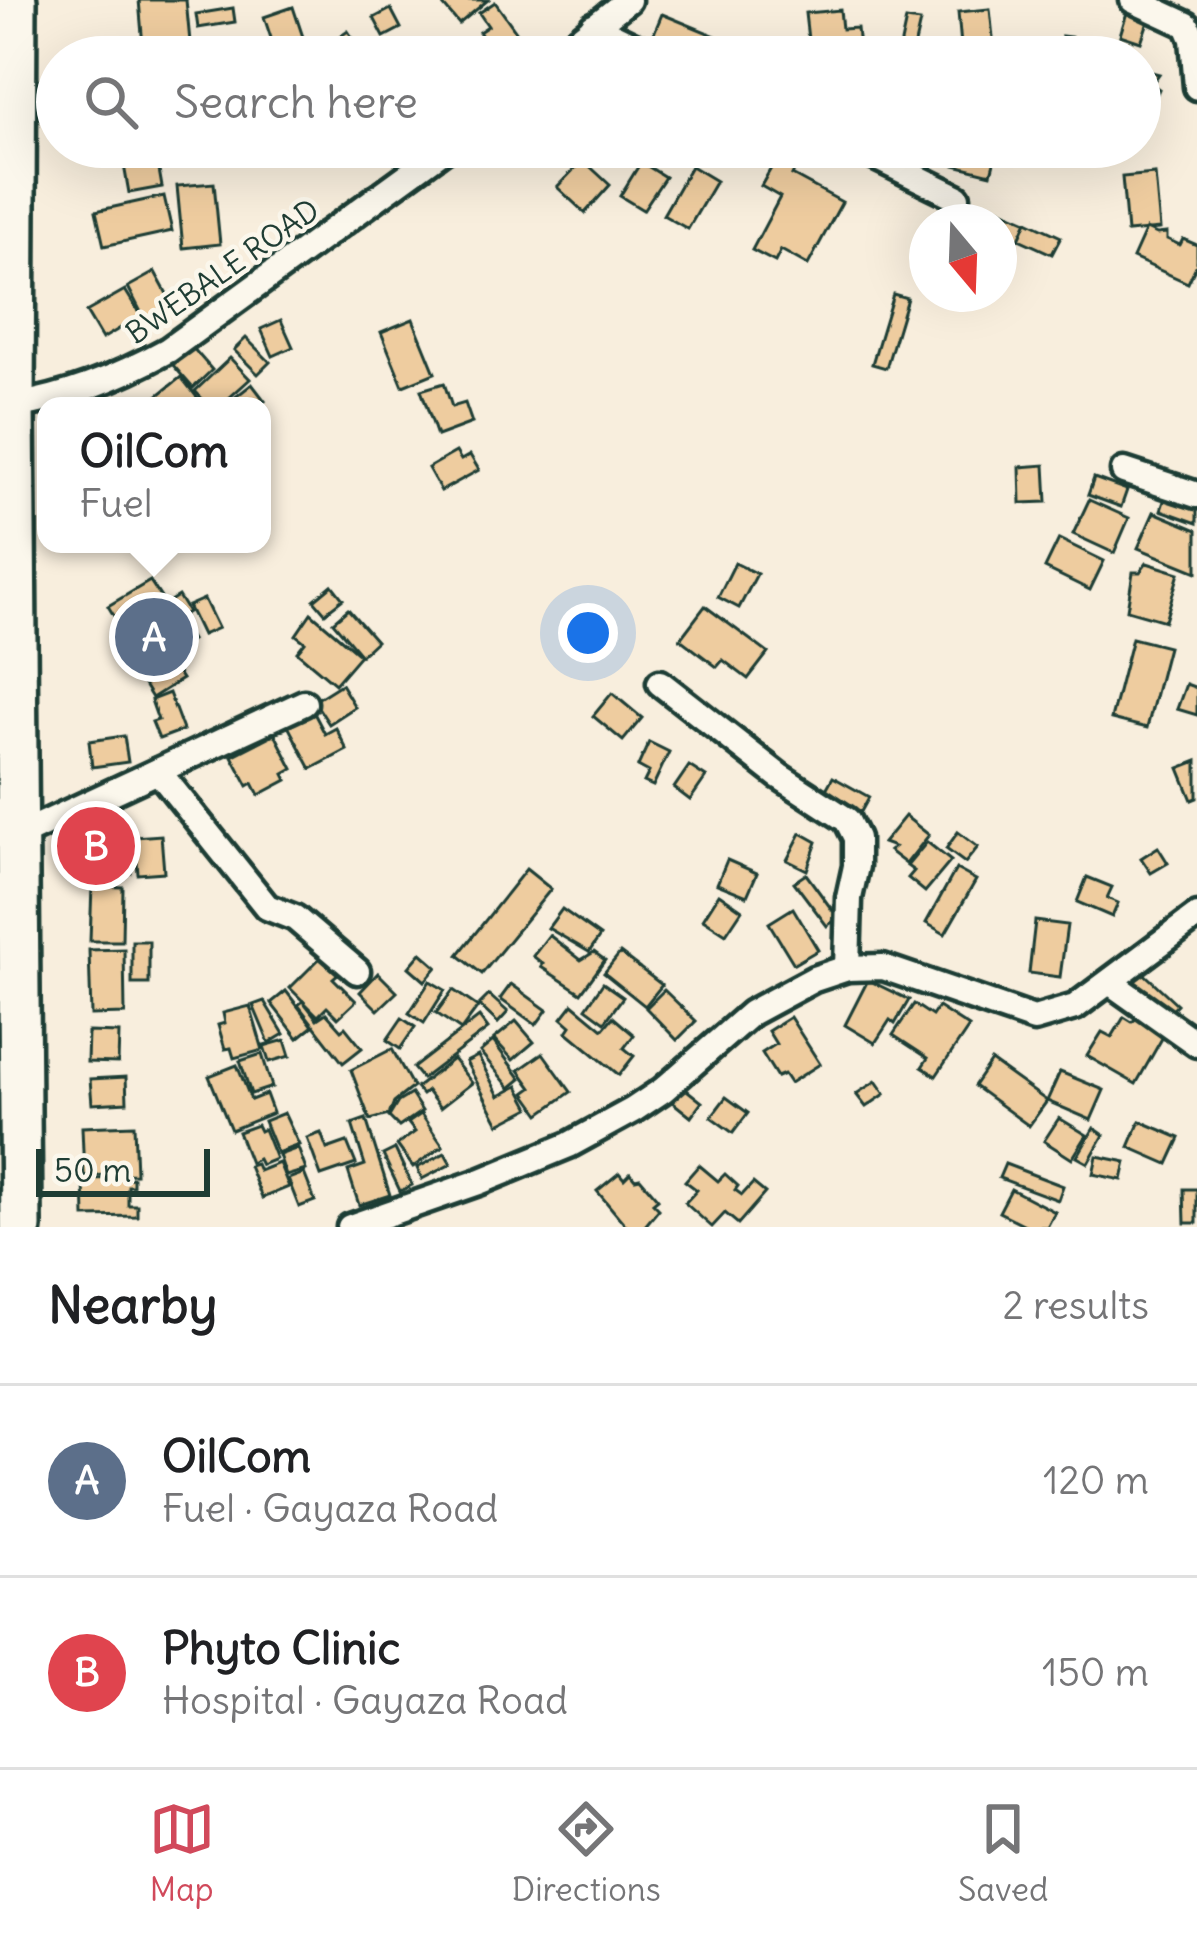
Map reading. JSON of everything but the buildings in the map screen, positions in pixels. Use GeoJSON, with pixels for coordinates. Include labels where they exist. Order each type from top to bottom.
{"type":"FeatureCollection","features":[{"type":"Feature","properties":{"kind":"main road"},"geometry":{"type":"LineString","coordinates":[[16,0],[9,638],[18,836],[21,1227]]}},
{"type":"Feature","properties":{"kind":"street"},"geometry":{"type":"LineString","coordinates":[[581,36],[628,0]]}},
{"type":"Feature","properties":{"kind":"street"},"geometry":{"type":"LineString","coordinates":[[1133,0],[1187,25],[1193,39],[1197,87]]}},
{"type":"Feature","properties":{"kind":"street"},"geometry":{"type":"LineString","coordinates":[[593,26],[614,36]]}},
{"type":"Feature","properties":{"kind":"street","name":"BWEBALE ROAD"},"geometry":{"type":"LineString","coordinates":[[58,397],[120,377],[168,350],[418,168]]}},
{"type":"Feature","properties":{"kind":"street"},"geometry":{"type":"LineString","coordinates":[[898,168],[958,197]]}},
{"type":"Feature","properties":{"kind":"street","name":"BWEBALE ROAD"},"geometry":{"type":"LineString","coordinates":[[14,406],[37,402]]}},
{"type":"Feature","properties":{"kind":"street"},"geometry":{"type":"LineString","coordinates":[[1124,471],[1197,495]]}},
{"type":"Feature","properties":{"kind":"street"},"geometry":{"type":"LineString","coordinates":[[660,683],[767,767],[847,820],[856,838],[856,852],[847,968]]}},
{"type":"Feature","properties":{"kind":"street"},"geometry":{"type":"LineString","coordinates":[[18,836],[304,704]]}},
{"type":"Feature","properties":{"kind":"street"},"geometry":{"type":"LineString","coordinates":[[158,770],[266,907],[295,918],[357,971]]}},
{"type":"Feature","properties":{"kind":"street"},"geometry":{"type":"LineString","coordinates":[[350,1227],[568,1145],[663,1090],[751,1013],[814,979],[847,968],[883,967],[1034,1019],[1075,1007],[1197,916]]}},
{"type":"Feature","properties":{"kind":"street"},"geometry":{"type":"LineString","coordinates":[[1111,982],[1197,1044]]}},
{"type":"Feature","properties":{"kind":"place","name":"OilCom"},"geometry":{"type":"Point","coordinates":[154,637]}},
{"type":"Feature","properties":{"kind":"place","name":"Phyto Clinic"},"geometry":{"type":"Point","coordinates":[96,846]}}]}
